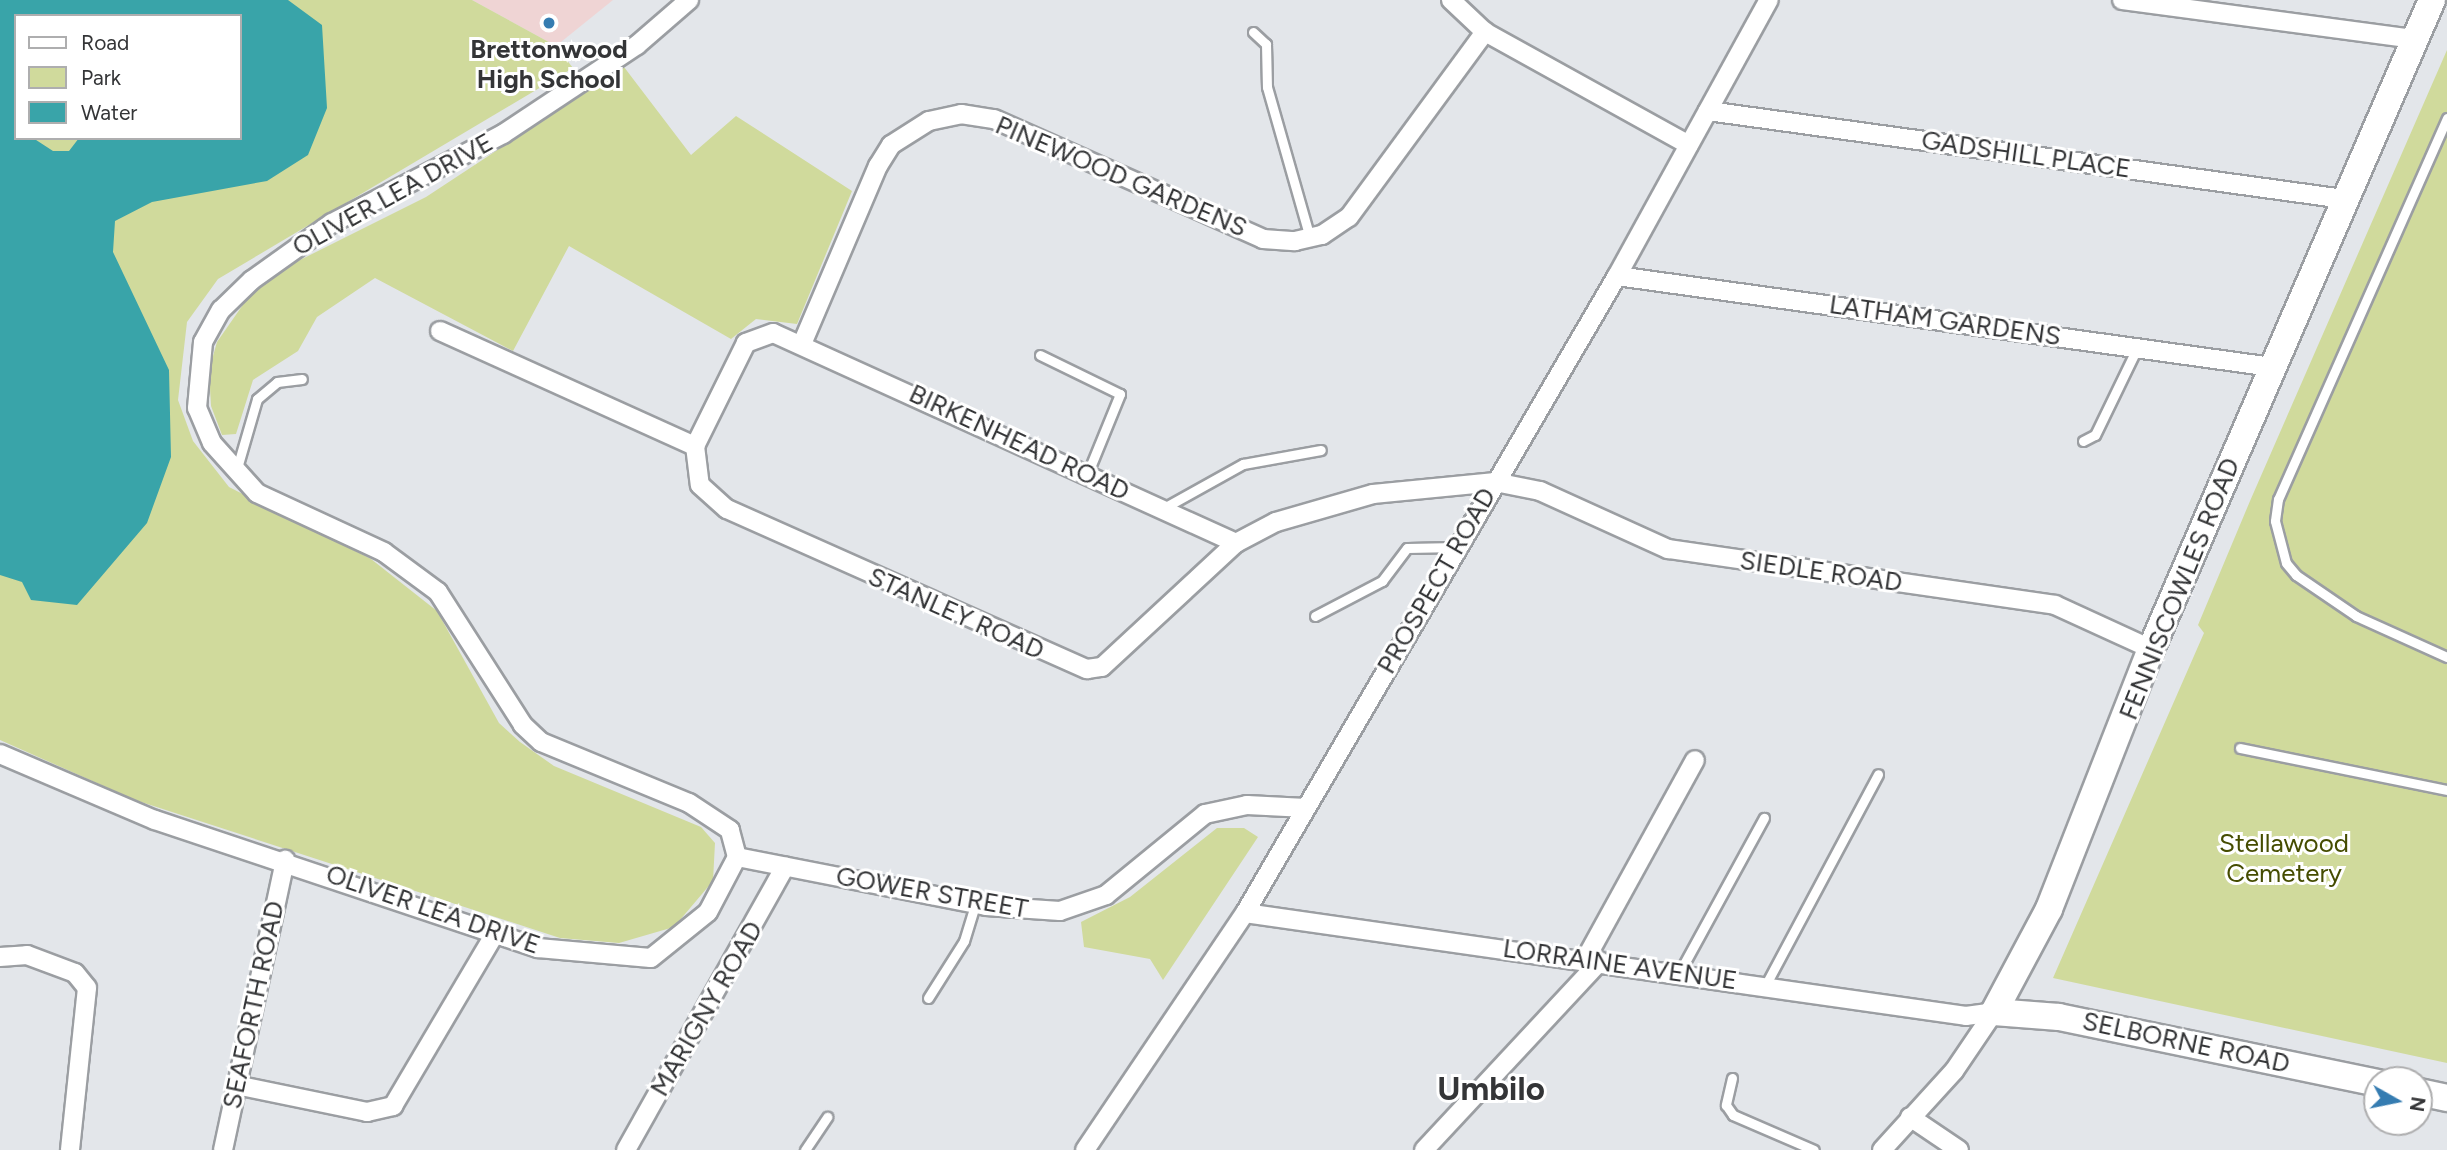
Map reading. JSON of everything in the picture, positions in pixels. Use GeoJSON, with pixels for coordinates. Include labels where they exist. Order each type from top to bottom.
{"type":"FeatureCollection","features":[{"type":"Feature","properties":{"kind":"street","name":"OLIVER LEA DRIVE"},"geometry":{"type":"LineString","coordinates":[[0,754],[155,820],[285,860],[494,935],[559,952],[651,958],[708,912],[737,858],[730,830],[716,816],[541,741],[512,709],[459,619],[413,570],[257,493],[236,472],[197,408],[203,342],[220,310],[293,248],[503,134],[637,45],[689,0]]}},
{"type":"Feature","properties":{"kind":"street"},"geometry":{"type":"LineString","coordinates":[[1451,0],[1485,32],[1689,145]]}},
{"type":"Feature","properties":{"kind":"street","name":"PROSPECT ROAD"},"geometry":{"type":"LineString","coordinates":[[1085,1150],[1245,913],[1617,276],[1769,0]]}},
{"type":"Feature","properties":{"kind":"street"},"geometry":{"type":"LineString","coordinates":[[2122,0],[2413,40]]}},
{"type":"Feature","properties":{"kind":"street","name":"FENNISCOWLES ROAD"},"geometry":{"type":"LineString","coordinates":[[1882,1150],[1954,1071],[1994,1012],[2049,909],[2151,649],[2431,0]]}},
{"type":"Feature","properties":{"kind":"street","name":"PINEWOOD GARDENS"},"geometry":{"type":"LineString","coordinates":[[802,344],[891,145],[929,121],[961,114],[993,120],[1263,239],[1310,238],[1349,218],[1485,32]]}},
{"type":"Feature","properties":{"kind":"street","name":"GADSHILL PLACE"},"geometry":{"type":"LineString","coordinates":[[1707,111],[2344,199]]}},
{"type":"Feature","properties":{"kind":"street","name":"LATHAM GARDENS"},"geometry":{"type":"LineString","coordinates":[[1617,276],[2272,367]]}},
{"type":"Feature","properties":{"kind":"street"},"geometry":{"type":"LineString","coordinates":[[440,331],[695,446],[746,343],[773,333],[802,344]]}},
{"type":"Feature","properties":{"kind":"street","name":"BIRKENHEAD ROAD"},"geometry":{"type":"LineString","coordinates":[[802,344],[1236,543]]}},
{"type":"Feature","properties":{"kind":"street","name":"STANLEY ROAD"},"geometry":{"type":"LineString","coordinates":[[695,446],[700,485],[727,509],[1087,669],[1102,667],[1236,543],[1310,508],[1495,481]]}},
{"type":"Feature","properties":{"kind":"street","name":"SIEDLE ROAD"},"geometry":{"type":"LineString","coordinates":[[1495,481],[1540,491],[1668,549],[2055,605],[2151,649]]}},
{"type":"Feature","properties":{"kind":"street"},"geometry":{"type":"LineString","coordinates":[[1424,1150],[1592,960],[1695,760]]}},
{"type":"Feature","properties":{"kind":"street","name":"GOWER STREET"},"geometry":{"type":"LineString","coordinates":[[737,858],[975,904],[1072,908],[1106,895],[1205,814],[1247,805],[1306,808]]}},
{"type":"Feature","properties":{"kind":"street","name":"SEAFORTH ROAD"},"geometry":{"type":"LineString","coordinates":[[223,1150],[285,860]]}},
{"type":"Feature","properties":{"kind":"street","name":"MARIGNY ROAD"},"geometry":{"type":"LineString","coordinates":[[626,1150],[785,867]]}},
{"type":"Feature","properties":{"kind":"street","name":"LORRAINE AVENUE"},"geometry":{"type":"LineString","coordinates":[[1245,913],[1592,960],[1966,1016],[1994,1012]]}},
{"type":"Feature","properties":{"kind":"street"},"geometry":{"type":"LineString","coordinates":[[236,1085],[367,1112],[393,1106],[494,935]]}},
{"type":"Feature","properties":{"kind":"street"},"geometry":{"type":"LineString","coordinates":[[0,957],[27,955],[75,973],[87,988],[70,1150]]}},
{"type":"Feature","properties":{"kind":"street","name":"SELBORNE ROAD"},"geometry":{"type":"LineString","coordinates":[[1994,1012],[2059,1017],[2363,1080]]}},
{"type":"Feature","properties":{"kind":"street"},"geometry":{"type":"LineString","coordinates":[[1910,1118],[1959,1150]]}},
{"type":"Feature","properties":{"kind":"lane"},"geometry":{"type":"LineString","coordinates":[[1253,32],[1266,44],[1267,87],[1310,238]]}},
{"type":"Feature","properties":{"kind":"lane"},"geometry":{"type":"LineString","coordinates":[[2447,118],[2278,499],[2275,521],[2286,563],[2297,575],[2356,616],[2447,656]]}},
{"type":"Feature","properties":{"kind":"lane"},"geometry":{"type":"LineString","coordinates":[[2083,441],[2095,435],[2137,348]]}},
{"type":"Feature","properties":{"kind":"lane"},"geometry":{"type":"LineString","coordinates":[[1040,355],[1120,394],[1087,475]]}},
{"type":"Feature","properties":{"kind":"lane"},"geometry":{"type":"LineString","coordinates":[[236,472],[257,399],[277,382],[302,379]]}},
{"type":"Feature","properties":{"kind":"lane"},"geometry":{"type":"LineString","coordinates":[[1162,509],[1243,464],[1321,450]]}},
{"type":"Feature","properties":{"kind":"lane"},"geometry":{"type":"LineString","coordinates":[[1315,616],[1381,581],[1400,552],[1457,547]]}},
{"type":"Feature","properties":{"kind":"lane"},"geometry":{"type":"LineString","coordinates":[[2240,748],[2447,790]]}},
{"type":"Feature","properties":{"kind":"lane"},"geometry":{"type":"LineString","coordinates":[[1765,986],[1878,774]]}},
{"type":"Feature","properties":{"kind":"lane"},"geometry":{"type":"LineString","coordinates":[[1679,973],[1764,818]]}},
{"type":"Feature","properties":{"kind":"lane"},"geometry":{"type":"LineString","coordinates":[[928,998],[964,941],[975,904]]}},
{"type":"Feature","properties":{"kind":"lane"},"geometry":{"type":"LineString","coordinates":[[1732,1078],[1726,1105],[1734,1115],[1814,1150]]}},
{"type":"Feature","properties":{"kind":"lane"},"geometry":{"type":"LineString","coordinates":[[805,1150],[827,1117]]}},
{"type":"Feature","properties":{"kind":"shaded area","name":"Brettonwood High School"},"geometry":{"type":"Polygon","coordinates":[[[472,0],[613,0],[556,46],[472,0]]]}},
{"type":"Feature","properties":{"kind":"green space"},"geometry":{"type":"Polygon","coordinates":[[[0,0],[472,0],[556,46],[573,68],[218,279],[187,322],[178,400],[193,441],[229,487],[371,559],[437,611],[499,723],[520,742],[554,766],[701,827],[715,843],[713,881],[674,927],[619,943],[560,938],[135,800],[0,740],[0,0]]]}},
{"type":"Feature","properties":{"kind":"green space","name":"Stellawood Cemetery"},"geometry":{"type":"Polygon","coordinates":[[[2447,50],[2447,1063],[2053,978],[2204,633],[2198,625],[2250,501],[2447,50]]]}},
{"type":"Feature","properties":{"kind":"green space"},"geometry":{"type":"Polygon","coordinates":[[[624,67],[691,155],[736,116],[852,191],[797,324],[756,319],[731,339],[569,246],[513,351],[375,278],[317,317],[298,351],[253,380],[236,434],[222,435],[211,406],[209,370],[217,342],[249,296],[294,263],[426,197],[624,67]]]}},
{"type":"Feature","properties":{"kind":"green space"},"geometry":{"type":"Polygon","coordinates":[[[1217,828],[1244,828],[1258,837],[1163,980],[1150,959],[1084,947],[1081,922],[1130,897],[1217,828]]]}},
{"type":"Feature","properties":{"kind":"water"},"geometry":{"type":"Polygon","coordinates":[[[0,0],[288,0],[322,25],[327,108],[308,155],[267,181],[152,202],[115,221],[113,252],[169,370],[171,457],[147,523],[77,605],[31,600],[22,582],[0,575],[0,0]]]}},
{"type":"Feature","properties":{"kind":"place","name":"Brettonwood High School"},"geometry":{"type":"Point","coordinates":[549,23]}},
{"type":"Feature","properties":{"kind":"district","name":"Umbilo"},"geometry":{"type":"Point","coordinates":[1491,1089]}}]}
